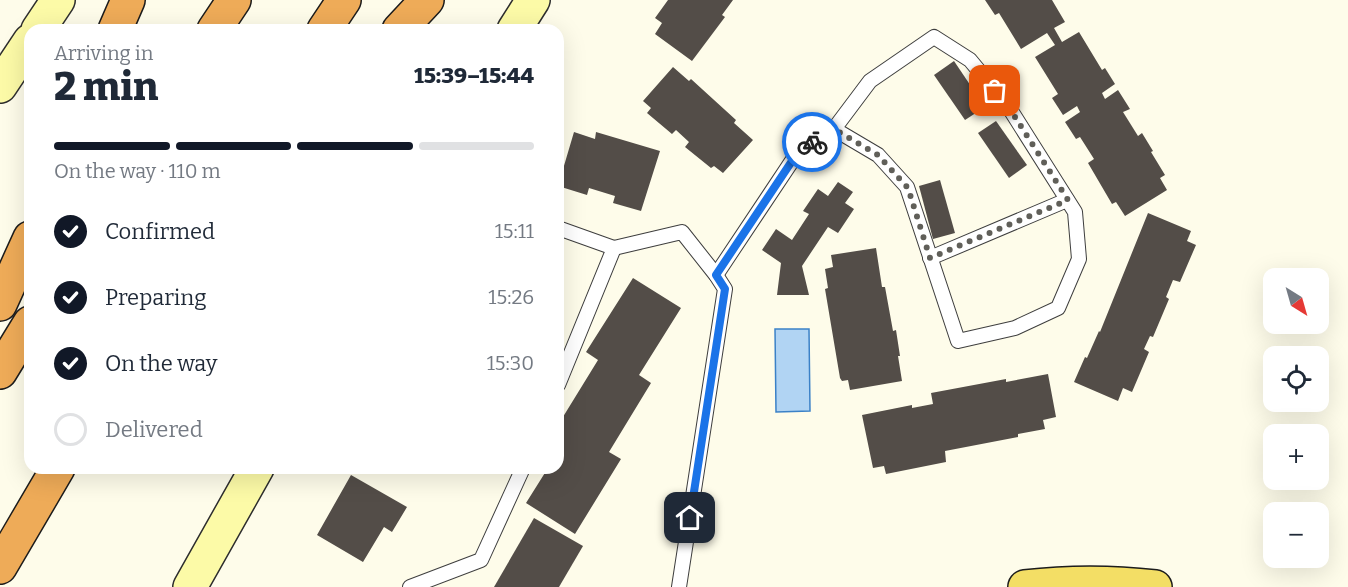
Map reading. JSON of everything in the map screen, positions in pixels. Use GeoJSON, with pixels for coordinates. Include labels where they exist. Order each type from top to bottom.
{"type":"FeatureCollection","features":[{"type":"Feature","properties":{"kind":"highway"},"geometry":{"type":"LineString","coordinates":[[118,24],[128,0]]}},
{"type":"Feature","properties":{"kind":"highway"},"geometry":{"type":"LineString","coordinates":[[218,24],[234,0]]}},
{"type":"Feature","properties":{"kind":"highway"},"geometry":{"type":"LineString","coordinates":[[328,24],[344,0]]}},
{"type":"Feature","properties":{"kind":"highway"},"geometry":{"type":"LineString","coordinates":[[405,24],[427,0]]}},
{"type":"Feature","properties":{"kind":"highway"},"geometry":{"type":"LineString","coordinates":[[0,304],[24,251]]}},
{"type":"Feature","properties":{"kind":"highway"},"geometry":{"type":"LineString","coordinates":[[0,372],[24,333]]}},
{"type":"Feature","properties":{"kind":"highway"},"geometry":{"type":"LineString","coordinates":[[0,567],[55,474]]}},
{"type":"Feature","properties":{"kind":"highway"},"geometry":{"type":"LineString","coordinates":[[41,498],[61,474]]}},
{"type":"Feature","properties":{"kind":"main road"},"geometry":{"type":"LineString","coordinates":[[42,24],[58,0]]}},
{"type":"Feature","properties":{"kind":"main road"},"geometry":{"type":"LineString","coordinates":[[518,24],[533,0]]}},
{"type":"Feature","properties":{"kind":"main road"},"geometry":{"type":"LineString","coordinates":[[0,86],[24,50]]}},
{"type":"Feature","properties":{"kind":"main road"},"geometry":{"type":"LineString","coordinates":[[190,587],[254,474]]}},
{"type":"Feature","properties":{"kind":"main road"},"geometry":{"type":"LineString","coordinates":[[1025,587],[1058,584],[1155,587]]}},
{"type":"Feature","properties":{"kind":"lane"},"geometry":{"type":"LineString","coordinates":[[716,275],[800,149],[834,129],[870,81],[934,37],[970,60],[1008,106],[1075,212],[1079,259],[1058,308],[1015,328],[958,342],[908,188],[878,155],[834,129]]}},
{"type":"Feature","properties":{"kind":"lane"},"geometry":{"type":"LineString","coordinates":[[930,258],[1068,200]]}},
{"type":"Feature","properties":{"kind":"lane"},"geometry":{"type":"LineString","coordinates":[[564,230],[614,248],[682,232],[725,289],[679,587]]}},
{"type":"Feature","properties":{"kind":"lane"},"geometry":{"type":"LineString","coordinates":[[564,370],[614,248]]}},
{"type":"Feature","properties":{"kind":"lane"},"geometry":{"type":"LineString","coordinates":[[410,587],[481,560],[520,474]]}},
{"type":"Feature","properties":{"kind":"water"},"geometry":{"type":"Polygon","coordinates":[[[775,329],[809,329],[810,411],[776,412],[775,329]]]}},
{"type":"Feature","properties":{"kind":"building"},"geometry":{"type":"Polygon","coordinates":[[[668,0],[733,0],[722,15],[725,17],[692,61],[655,34],[662,23],[655,18],[668,0]]]}},
{"type":"Feature","properties":{"kind":"building"},"geometry":{"type":"Polygon","coordinates":[[[985,0],[1052,0],[1065,22],[1054,28],[1062,42],[1079,32],[1102,70],[1105,68],[1115,84],[1102,93],[1105,99],[1118,90],[1130,109],[1123,112],[1138,136],[1142,133],[1153,151],[1151,152],[1165,175],[1160,178],[1167,190],[1125,216],[1116,202],[1112,204],[1088,163],[1094,159],[1080,137],[1076,139],[1065,122],[1080,112],[1077,106],[1063,115],[1052,98],[1058,94],[1035,57],[1055,45],[1047,33],[1021,49],[999,13],[995,15],[985,0]]]}},
{"type":"Feature","properties":{"kind":"building"},"geometry":{"type":"Polygon","coordinates":[[[954,61],[985,107],[965,120],[934,75],[954,61]]]}},
{"type":"Feature","properties":{"kind":"building"},"geometry":{"type":"Polygon","coordinates":[[[673,67],[689,81],[691,79],[736,120],[734,123],[753,140],[723,173],[714,166],[711,168],[685,147],[689,142],[676,130],[672,134],[647,113],[651,108],[643,101],[673,67]]]}},
{"type":"Feature","properties":{"kind":"building"},"geometry":{"type":"Polygon","coordinates":[[[996,121],[1027,165],[1009,178],[978,133],[996,121]]]}},
{"type":"Feature","properties":{"kind":"building"},"geometry":{"type":"Polygon","coordinates":[[[574,132],[595,139],[596,132],[660,151],[641,211],[613,203],[615,196],[589,188],[587,195],[564,188],[564,166],[574,132]]]}},
{"type":"Feature","properties":{"kind":"building"},"geometry":{"type":"Polygon","coordinates":[[[940,180],[955,233],[933,239],[919,186],[940,180]]]}},
{"type":"Feature","properties":{"kind":"building"},"geometry":{"type":"Polygon","coordinates":[[[838,182],[853,192],[845,203],[854,209],[838,233],[828,227],[802,266],[809,295],[777,295],[781,263],[762,250],[776,229],[792,240],[809,214],[803,211],[818,189],[828,196],[838,182]]]}},
{"type":"Feature","properties":{"kind":"building"},"geometry":{"type":"Polygon","coordinates":[[[1148,213],[1191,231],[1187,241],[1196,245],[1180,282],[1173,280],[1166,297],[1169,299],[1153,337],[1150,336],[1144,349],[1149,352],[1132,392],[1123,388],[1118,401],[1074,382],[1100,332],[1148,213]]]}},
{"type":"Feature","properties":{"kind":"building"},"geometry":{"type":"Polygon","coordinates":[[[876,248],[882,287],[885,287],[893,331],[896,330],[902,381],[850,390],[848,380],[842,381],[840,378],[825,289],[828,288],[825,269],[833,267],[831,255],[876,248]]]}},
{"type":"Feature","properties":{"kind":"building"},"geometry":{"type":"Polygon","coordinates":[[[633,278],[681,308],[639,375],[651,383],[609,452],[621,459],[575,534],[526,503],[544,474],[564,474],[564,415],[598,360],[586,352],[633,278]]]}},
{"type":"Feature","properties":{"kind":"building"},"geometry":{"type":"Polygon","coordinates":[[[1048,374],[1056,417],[1043,420],[1045,429],[1018,434],[1018,437],[945,451],[946,462],[886,474],[884,466],[873,468],[862,415],[912,405],[912,408],[933,404],[931,393],[1048,374]]]}},
{"type":"Feature","properties":{"kind":"building"},"geometry":{"type":"Polygon","coordinates":[[[351,475],[407,507],[392,532],[384,527],[363,562],[317,535],[351,475]]]}},
{"type":"Feature","properties":{"kind":"building"},"geometry":{"type":"Polygon","coordinates":[[[534,518],[583,546],[559,587],[494,587],[534,518]]]}},
{"type":"Feature","properties":{"kind":"way so far"},"geometry":{"type":"LineString","coordinates":[[812,142],[834,129],[878,155],[908,188],[930,258],[1068,200],[1008,106],[995,91]]}},
{"type":"Feature","properties":{"kind":"route"},"geometry":{"type":"LineString","coordinates":[[690,518],[725,289],[716,275],[800,149],[812,142]]}}]}
